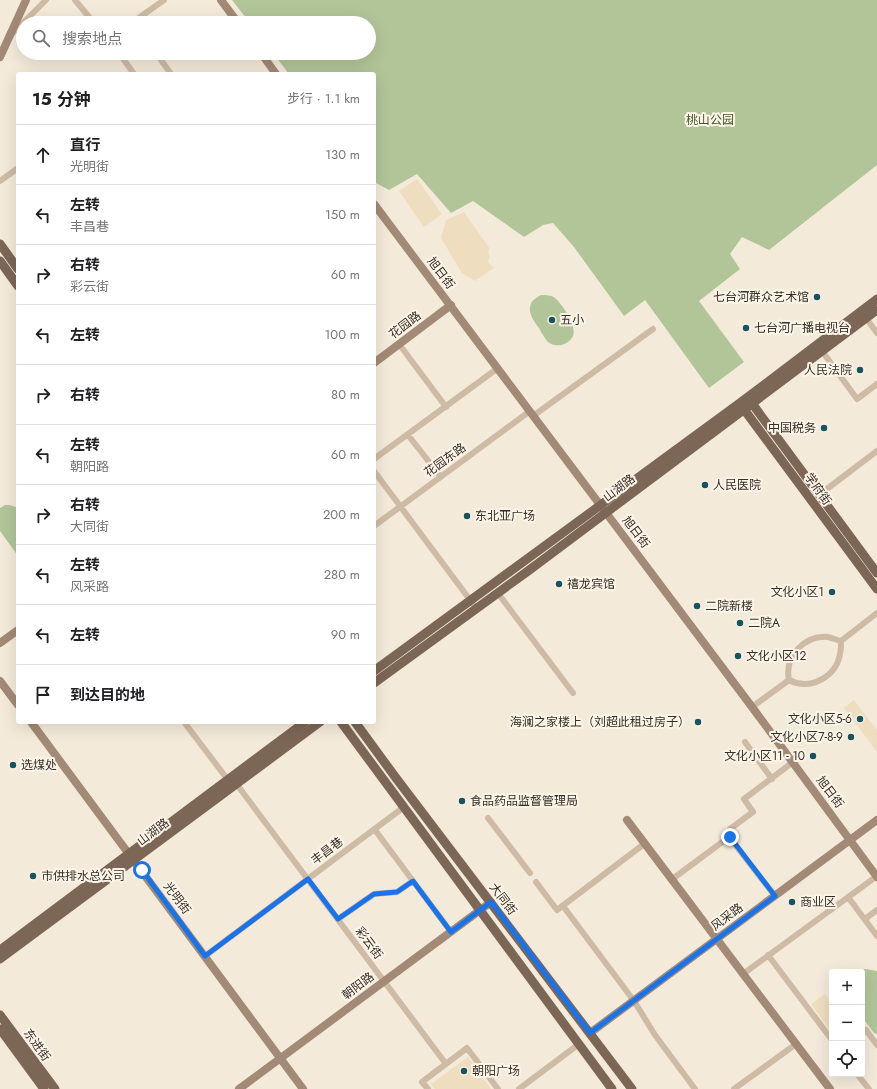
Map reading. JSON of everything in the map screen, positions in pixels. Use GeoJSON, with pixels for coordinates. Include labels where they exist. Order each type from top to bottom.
{"type":"FeatureCollection","features":[{"type":"Feature","properties":{"kind":"main road"},"geometry":{"type":"LineString","coordinates":[[19,16],[26,0]]}},
{"type":"Feature","properties":{"kind":"main road"},"geometry":{"type":"LineString","coordinates":[[221,0],[233,16]]}},
{"type":"Feature","properties":{"kind":"main road"},"geometry":{"type":"LineString","coordinates":[[0,56],[16,22]]}},
{"type":"Feature","properties":{"kind":"main road"},"geometry":{"type":"LineString","coordinates":[[266,60],[275,72]]}},
{"type":"Feature","properties":{"kind":"main road","name":"旭日街"},"geometry":{"type":"LineString","coordinates":[[376,207],[752,707],[877,877]]}},
{"type":"Feature","properties":{"kind":"main road"},"geometry":{"type":"LineString","coordinates":[[0,244],[16,266]]}},
{"type":"Feature","properties":{"kind":"main road"},"geometry":{"type":"LineString","coordinates":[[0,261],[16,283]]}},
{"type":"Feature","properties":{"kind":"main road","name":"山湖路"},"geometry":{"type":"LineString","coordinates":[[376,682],[476,608],[603,509],[742,406],[877,299]]}},
{"type":"Feature","properties":{"kind":"main road","name":"花园路"},"geometry":{"type":"LineString","coordinates":[[376,361],[451,305]]}},
{"type":"Feature","properties":{"kind":"main road","name":"山湖路"},"geometry":{"type":"LineString","coordinates":[[749,400],[822,351],[877,310]]}},
{"type":"Feature","properties":{"kind":"main road","name":"学府街"},"geometry":{"type":"LineString","coordinates":[[749,400],[877,573]]}},
{"type":"Feature","properties":{"kind":"main road","name":"学府街"},"geometry":{"type":"LineString","coordinates":[[742,406],[877,589]]}},
{"type":"Feature","properties":{"kind":"main road","name":"山湖路"},"geometry":{"type":"LineString","coordinates":[[376,670],[470,600],[603,509]]}},
{"type":"Feature","properties":{"kind":"main road"},"geometry":{"type":"LineString","coordinates":[[858,564],[860,558],[866,558]]}},
{"type":"Feature","properties":{"kind":"main road"},"geometry":{"type":"LineString","coordinates":[[0,643],[16,631]]}},
{"type":"Feature","properties":{"kind":"main road"},"geometry":{"type":"LineString","coordinates":[[0,680],[16,702]]}},
{"type":"Feature","properties":{"kind":"main road","name":"光明街"},"geometry":{"type":"LineString","coordinates":[[32,724],[303,1089]]}},
{"type":"Feature","properties":{"kind":"main road","name":"山湖路"},"geometry":{"type":"LineString","coordinates":[[0,959],[232,781],[303,724]]}},
{"type":"Feature","properties":{"kind":"main road","name":"山湖路"},"geometry":{"type":"LineString","coordinates":[[232,781],[317,724]]}},
{"type":"Feature","properties":{"kind":"main road"},"geometry":{"type":"LineString","coordinates":[[342,724],[612,1089]]}},
{"type":"Feature","properties":{"kind":"main road","name":"大同街"},"geometry":{"type":"LineString","coordinates":[[357,724],[632,1089]]}},
{"type":"Feature","properties":{"kind":"main road"},"geometry":{"type":"LineString","coordinates":[[627,820],[830,1089]]}},
{"type":"Feature","properties":{"kind":"main road","name":"风采路"},"geometry":{"type":"LineString","coordinates":[[590,1033],[877,820]]}},
{"type":"Feature","properties":{"kind":"main road","name":"山湖路"},"geometry":{"type":"LineString","coordinates":[[0,950],[132,857]]}},
{"type":"Feature","properties":{"kind":"main road","name":"朝阳路"},"geometry":{"type":"LineString","coordinates":[[239,1089],[491,902]]}},
{"type":"Feature","properties":{"kind":"main road","name":"东进街"},"geometry":{"type":"LineString","coordinates":[[0,1015],[54,1089]]}},
{"type":"Feature","properties":{"kind":"main road","name":"东进街"},"geometry":{"type":"LineString","coordinates":[[0,1030],[44,1089]]}},
{"type":"Feature","properties":{"kind":"street"},"geometry":{"type":"LineString","coordinates":[[30,16],[46,0]]}},
{"type":"Feature","properties":{"kind":"street"},"geometry":{"type":"LineString","coordinates":[[76,0],[89,16]]}},
{"type":"Feature","properties":{"kind":"street"},"geometry":{"type":"LineString","coordinates":[[142,16],[164,0]]}},
{"type":"Feature","properties":{"kind":"street"},"geometry":{"type":"LineString","coordinates":[[9,37],[16,30]]}},
{"type":"Feature","properties":{"kind":"street"},"geometry":{"type":"LineString","coordinates":[[124,60],[133,72]]}},
{"type":"Feature","properties":{"kind":"street"},"geometry":{"type":"LineString","coordinates":[[161,60],[170,72]]}},
{"type":"Feature","properties":{"kind":"street"},"geometry":{"type":"LineString","coordinates":[[0,181],[16,169]]}},
{"type":"Feature","properties":{"kind":"street"},"geometry":{"type":"LineString","coordinates":[[866,318],[877,333]]}},
{"type":"Feature","properties":{"kind":"street","name":"花园东路"},"geometry":{"type":"LineString","coordinates":[[376,525],[441,477],[653,329]]}},
{"type":"Feature","properties":{"kind":"street"},"geometry":{"type":"LineString","coordinates":[[399,344],[446,407]]}},
{"type":"Feature","properties":{"kind":"street"},"geometry":{"type":"LineString","coordinates":[[822,351],[857,399],[877,384]]}},
{"type":"Feature","properties":{"kind":"street"},"geometry":{"type":"LineString","coordinates":[[376,458],[498,368]]}},
{"type":"Feature","properties":{"kind":"street"},"geometry":{"type":"LineString","coordinates":[[408,435],[441,477]]}},
{"type":"Feature","properties":{"kind":"street"},"geometry":{"type":"LineString","coordinates":[[819,494],[877,451]]}},
{"type":"Feature","properties":{"kind":"street"},"geometry":{"type":"LineString","coordinates":[[376,474],[476,608]]}},
{"type":"Feature","properties":{"kind":"street"},"geometry":{"type":"LineString","coordinates":[[497,592],[573,693]]}},
{"type":"Feature","properties":{"kind":"street"},"geometry":{"type":"LineString","coordinates":[[841,641],[877,613]]}},
{"type":"Feature","properties":{"kind":"street"},"geometry":{"type":"LineString","coordinates":[[788,680],[788,671],[793,655],[803,644],[820,638],[829,638],[841,641]]}},
{"type":"Feature","properties":{"kind":"street"},"geometry":{"type":"LineString","coordinates":[[788,680],[797,683],[814,683],[827,676],[833,670],[838,661],[841,653],[841,641]]}},
{"type":"Feature","properties":{"kind":"street"},"geometry":{"type":"LineString","coordinates":[[752,707],[788,680]]}},
{"type":"Feature","properties":{"kind":"street","name":"彩云街"},"geometry":{"type":"LineString","coordinates":[[186,724],[308,879],[446,1064]]}},
{"type":"Feature","properties":{"kind":"street"},"geometry":{"type":"LineString","coordinates":[[745,742],[772,779]]}},
{"type":"Feature","properties":{"kind":"street"},"geometry":{"type":"LineString","coordinates":[[775,896],[730,837],[730,829],[753,812],[744,799],[793,762]]}},
{"type":"Feature","properties":{"kind":"street","name":"丰昌巷"},"geometry":{"type":"LineString","coordinates":[[205,956],[404,807]]}},
{"type":"Feature","properties":{"kind":"street"},"geometry":{"type":"LineString","coordinates":[[488,818],[530,874]]}},
{"type":"Feature","properties":{"kind":"street"},"geometry":{"type":"LineString","coordinates":[[375,830],[451,932]]}},
{"type":"Feature","properties":{"kind":"street"},"geometry":{"type":"LineString","coordinates":[[672,880],[730,837]]}},
{"type":"Feature","properties":{"kind":"street"},"geometry":{"type":"LineString","coordinates":[[536,882],[557,910],[644,844]]}},
{"type":"Feature","properties":{"kind":"street"},"geometry":{"type":"LineString","coordinates":[[743,974],[877,877]]}},
{"type":"Feature","properties":{"kind":"street"},"geometry":{"type":"LineString","coordinates":[[338,919],[374,894],[397,892],[413,881]]}},
{"type":"Feature","properties":{"kind":"street"},"geometry":{"type":"LineString","coordinates":[[848,897],[877,936]]}},
{"type":"Feature","properties":{"kind":"street"},"geometry":{"type":"LineString","coordinates":[[563,906],[634,1000],[656,1035],[695,1089]]}},
{"type":"Feature","properties":{"kind":"street"},"geometry":{"type":"LineString","coordinates":[[865,919],[877,910]]}},
{"type":"Feature","properties":{"kind":"street"},"geometry":{"type":"LineString","coordinates":[[768,955],[829,1036]]}},
{"type":"Feature","properties":{"kind":"street"},"geometry":{"type":"LineString","coordinates":[[865,1031],[866,1030],[877,1045]]}},
{"type":"Feature","properties":{"kind":"street"},"geometry":{"type":"LineString","coordinates":[[519,1089],[579,1044]]}},
{"type":"Feature","properties":{"kind":"street"},"geometry":{"type":"LineString","coordinates":[[734,1089],[796,1044]]}},
{"type":"Feature","properties":{"kind":"street"},"geometry":{"type":"LineString","coordinates":[[428,1089],[422,1082],[467,1048],[498,1089]]}},
{"type":"Feature","properties":{"kind":"street"},"geometry":{"type":"LineString","coordinates":[[859,1077],[869,1089]]}},
{"type":"Feature","properties":{"kind":"green space","name":"桃山公园"},"geometry":{"type":"Polygon","coordinates":[[[232,0],[877,0],[877,165],[769,250],[742,237],[730,254],[740,269],[699,301],[744,362],[709,388],[645,300],[624,316],[574,247],[553,223],[543,225],[524,237],[473,201],[451,213],[417,174],[389,190],[376,183],[376,72],[287,72],[278,60],[376,60],[376,16],[245,16],[232,0]]]}},
{"type":"Feature","properties":{"kind":"green space","name":"五小"},"geometry":{"type":"Polygon","coordinates":[[[541,295],[555,298],[562,305],[571,321],[574,332],[573,336],[565,344],[554,345],[547,341],[531,315],[530,306],[532,302],[541,295]]]}},
{"type":"Feature","properties":{"kind":"green space"},"geometry":{"type":"Polygon","coordinates":[[[5,505],[16,507],[16,553],[0,531],[0,508],[5,505]]]}},
{"type":"Feature","properties":{"kind":"green space"},"geometry":{"type":"Polygon","coordinates":[[[865,969],[877,971],[877,1034],[874,1033],[865,1021],[865,969]]]}},
{"type":"Feature","properties":{"kind":"shaded area"},"geometry":{"type":"Polygon","coordinates":[[[417,179],[442,214],[424,227],[399,191],[417,179]]]}},
{"type":"Feature","properties":{"kind":"shaded area"},"geometry":{"type":"Polygon","coordinates":[[[464,212],[490,249],[488,252],[490,256],[488,262],[494,268],[475,281],[462,273],[441,238],[446,220],[464,212]]]}},
{"type":"Feature","properties":{"kind":"shaded area","name":"文化小区5-6"},"geometry":{"type":"Polygon","coordinates":[[[854,700],[877,730],[877,752],[844,708],[854,700]]]}},
{"type":"Feature","properties":{"kind":"shaded area"},"geometry":{"type":"Polygon","coordinates":[[[825,994],[829,1000],[829,1029],[811,1004],[825,994]]]}},
{"type":"Feature","properties":{"kind":"shaded area","name":"朝阳广场"},"geometry":{"type":"Polygon","coordinates":[[[468,1057],[491,1089],[435,1089],[431,1084],[468,1057]]]}},
{"type":"Feature","properties":{"kind":"place","name":"七台河群众艺术馆"},"geometry":{"type":"Point","coordinates":[817,297]}},
{"type":"Feature","properties":{"kind":"place","name":"五小"},"geometry":{"type":"Point","coordinates":[552,320]}},
{"type":"Feature","properties":{"kind":"place","name":"七台河广播电视台"},"geometry":{"type":"Point","coordinates":[746,328]}},
{"type":"Feature","properties":{"kind":"place","name":"人民法院"},"geometry":{"type":"Point","coordinates":[860,370]}},
{"type":"Feature","properties":{"kind":"place","name":"中国税务"},"geometry":{"type":"Point","coordinates":[824,428]}},
{"type":"Feature","properties":{"kind":"place","name":"人民医院"},"geometry":{"type":"Point","coordinates":[705,485]}},
{"type":"Feature","properties":{"kind":"place","name":"东北亚广场"},"geometry":{"type":"Point","coordinates":[467,516]}},
{"type":"Feature","properties":{"kind":"place","name":"禧龙宾馆"},"geometry":{"type":"Point","coordinates":[559,584]}},
{"type":"Feature","properties":{"kind":"place","name":"文化小区1"},"geometry":{"type":"Point","coordinates":[832,592]}},
{"type":"Feature","properties":{"kind":"place","name":"二院新楼"},"geometry":{"type":"Point","coordinates":[697,606]}},
{"type":"Feature","properties":{"kind":"place","name":"二院A"},"geometry":{"type":"Point","coordinates":[740,623]}},
{"type":"Feature","properties":{"kind":"place","name":"文化小区12"},"geometry":{"type":"Point","coordinates":[738,656]}},
{"type":"Feature","properties":{"kind":"place","name":"文化小区5-6"},"geometry":{"type":"Point","coordinates":[860,719]}},
{"type":"Feature","properties":{"kind":"place","name":"海澜之家楼上（刘超此租过房子）"},"geometry":{"type":"Point","coordinates":[698,722]}},
{"type":"Feature","properties":{"kind":"place","name":"文化小区7-8-9"},"geometry":{"type":"Point","coordinates":[851,737]}},
{"type":"Feature","properties":{"kind":"place","name":"文化小区11 - 10"},"geometry":{"type":"Point","coordinates":[813,756]}},
{"type":"Feature","properties":{"kind":"place","name":"选煤处"},"geometry":{"type":"Point","coordinates":[13,765]}},
{"type":"Feature","properties":{"kind":"place","name":"食品药品监督管理局"},"geometry":{"type":"Point","coordinates":[462,801]}},
{"type":"Feature","properties":{"kind":"place","name":"市供排水总公司"},"geometry":{"type":"Point","coordinates":[33,876]}},
{"type":"Feature","properties":{"kind":"place","name":"商业区"},"geometry":{"type":"Point","coordinates":[792,902]}},
{"type":"Feature","properties":{"kind":"place","name":"朝阳广场"},"geometry":{"type":"Point","coordinates":[464,1071]}},
{"type":"Feature","properties":{"kind":"route"},"geometry":{"type":"LineString","coordinates":[[142,870],[205,956],[308,879],[338,919],[374,894],[397,892],[413,881],[451,932],[491,902],[590,1033],[775,896],[730,837]]}}]}
